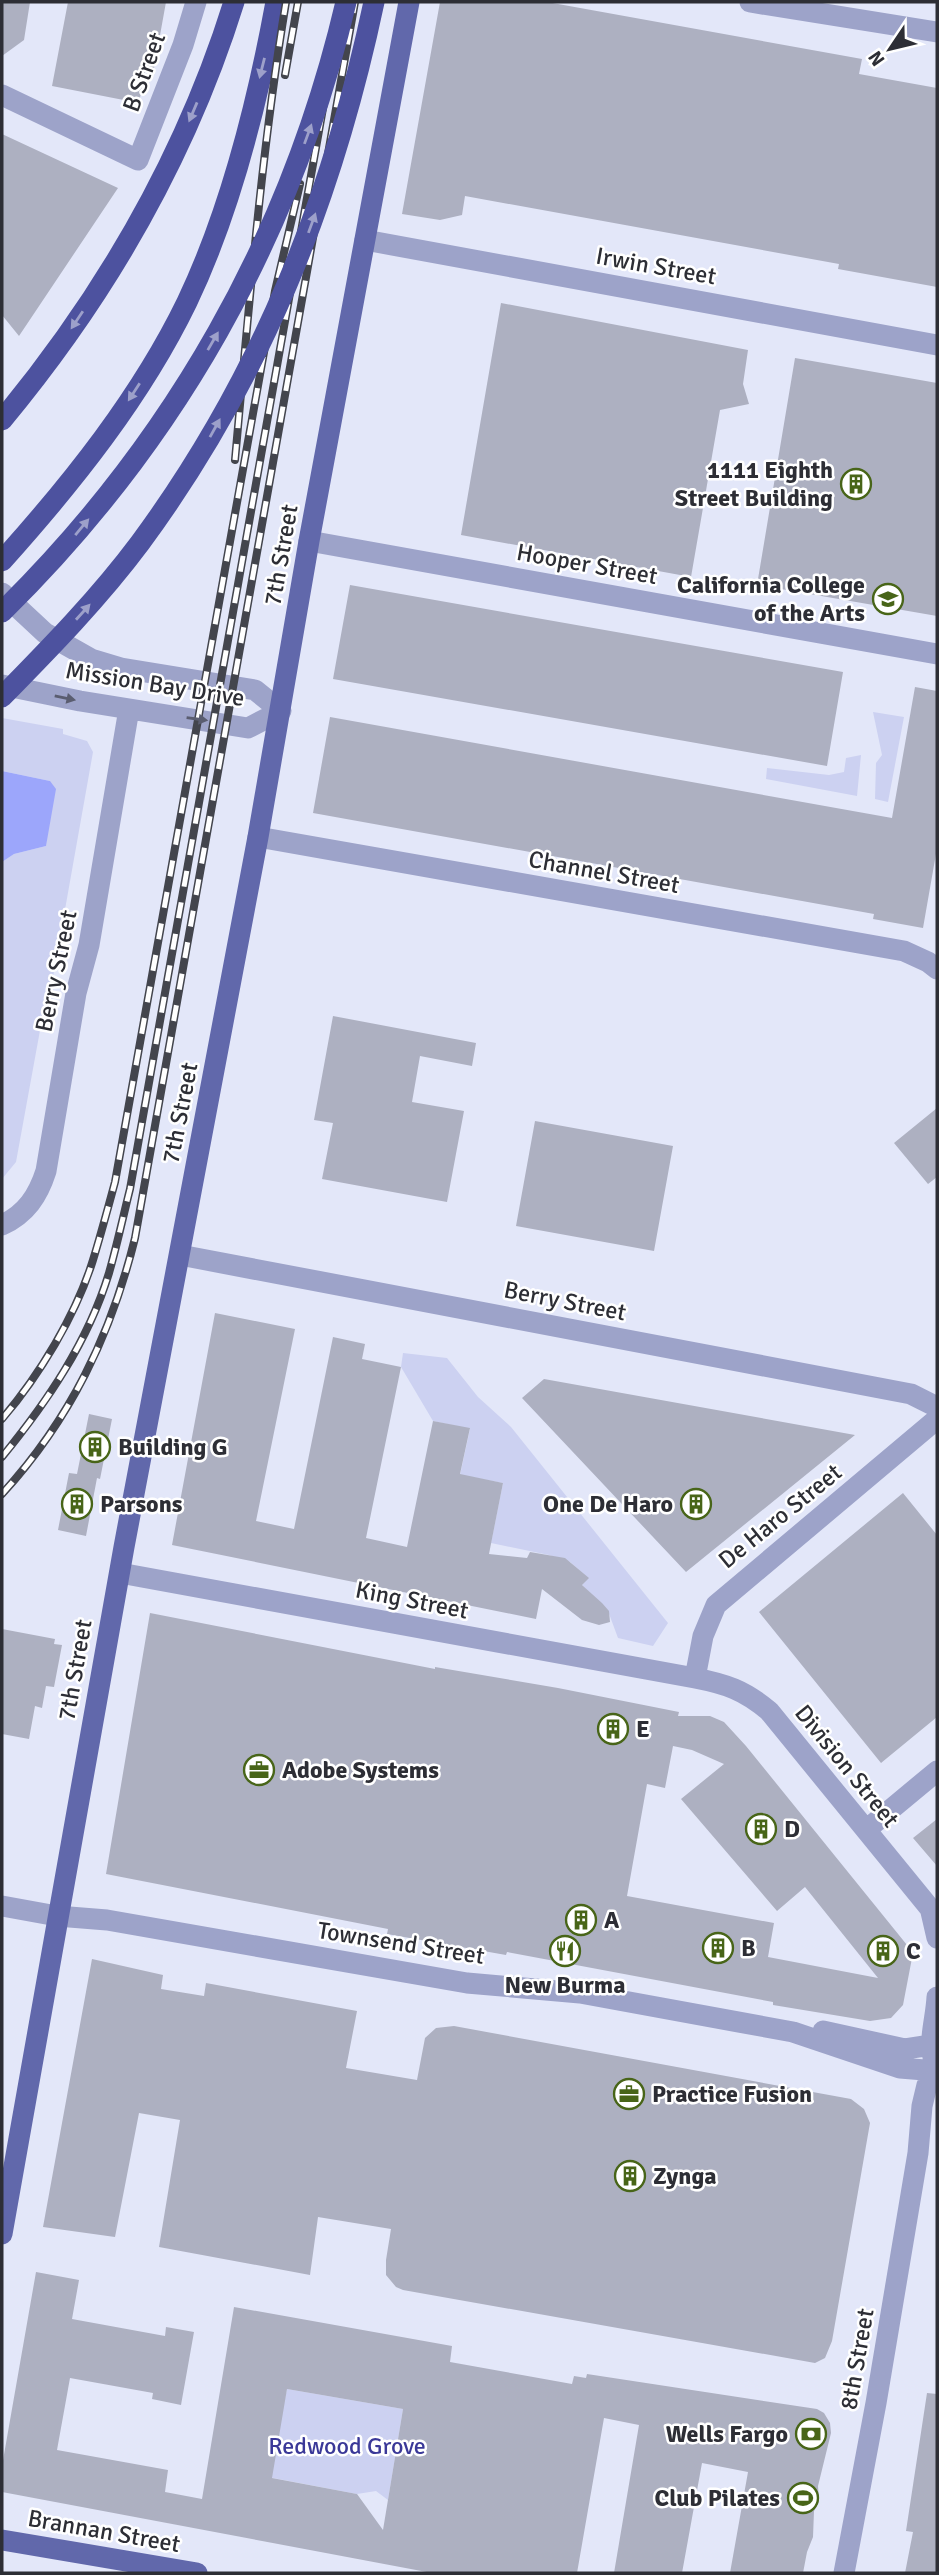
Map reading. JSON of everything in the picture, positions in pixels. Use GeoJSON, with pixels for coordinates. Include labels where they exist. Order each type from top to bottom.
{"type":"FeatureCollection","features":[{"type":"Feature","properties":{"kind":"highway"},"geometry":{"type":"LineString","coordinates":[[2,420],[57,351],[115,264],[149,206],[207,80],[234,2]]}},
{"type":"Feature","properties":{"kind":"highway"},"geometry":{"type":"LineString","coordinates":[[2,561],[41,518],[126,405],[157,357],[187,302],[214,240],[234,176],[276,2]]}},
{"type":"Feature","properties":{"kind":"highway"},"geometry":{"type":"LineString","coordinates":[[2,612],[69,542],[115,488],[190,380],[224,321],[257,260],[285,196],[313,119],[337,42],[346,2]]}},
{"type":"Feature","properties":{"kind":"highway"},"geometry":{"type":"LineString","coordinates":[[2,697],[88,607],[139,544],[207,443],[236,392],[280,304],[327,181],[348,117],[374,2]]}},
{"type":"Feature","properties":{"kind":"main road","name":"7th Street"},"geometry":{"type":"LineString","coordinates":[[2,2234],[57,1916],[258,837],[309,541],[409,2]]}},
{"type":"Feature","properties":{"kind":"main road","name":"Brannan Street"},"geometry":{"type":"LineString","coordinates":[[2,2540],[197,2573]]}},
{"type":"Feature","properties":{"kind":"street","name":"B Street"},"geometry":{"type":"LineString","coordinates":[[2,95],[138,160],[183,45],[196,2]]}},
{"type":"Feature","properties":{"kind":"street"},"geometry":{"type":"LineString","coordinates":[[750,2],[937,32]]}},
{"type":"Feature","properties":{"kind":"street","name":"Irwin Street"},"geometry":{"type":"LineString","coordinates":[[365,240],[937,345]]}},
{"type":"Feature","properties":{"kind":"street","name":"Hooper Street"},"geometry":{"type":"LineString","coordinates":[[309,541],[937,654]]}},
{"type":"Feature","properties":{"kind":"street","name":"Mission Bay Drive"},"geometry":{"type":"LineString","coordinates":[[2,593],[45,634],[91,659],[121,668],[255,690],[281,711],[248,728],[2,685]]}},
{"type":"Feature","properties":{"kind":"street","name":"Berry Street"},"geometry":{"type":"LineString","coordinates":[[2,1225],[17,1218],[26,1209],[40,1188],[46,1171],[76,993],[89,945],[129,709]]}},
{"type":"Feature","properties":{"kind":"street","name":"Channel Street"},"geometry":{"type":"LineString","coordinates":[[258,837],[904,951],[937,969]]}},
{"type":"Feature","properties":{"kind":"street","name":"Berry Street"},"geometry":{"type":"LineString","coordinates":[[180,1255],[911,1394],[937,1407]]}},
{"type":"Feature","properties":{"kind":"street","name":"De Haro Street"},"geometry":{"type":"LineString","coordinates":[[695,1678],[703,1636],[716,1605],[726,1594],[937,1419]]}},
{"type":"Feature","properties":{"kind":"street","name":"King Street"},"geometry":{"type":"LineString","coordinates":[[120,1573],[695,1678]]}},
{"type":"Feature","properties":{"kind":"street","name":"Division Street"},"geometry":{"type":"LineString","coordinates":[[695,1678],[734,1688],[751,1696],[769,1711],[934,1914]]}},
{"type":"Feature","properties":{"kind":"street"},"geometry":{"type":"LineString","coordinates":[[866,1830],[937,1771]]}},
{"type":"Feature","properties":{"kind":"street","name":"Townsend Street"},"geometry":{"type":"LineString","coordinates":[[2,1906],[57,1916],[107,1920],[467,1983],[580,1993],[793,2032],[900,2068],[937,2070]]}},
{"type":"Feature","properties":{"kind":"street"},"geometry":{"type":"LineString","coordinates":[[934,1914],[937,1938]]}},
{"type":"Feature","properties":{"kind":"street"},"geometry":{"type":"LineString","coordinates":[[937,1997],[937,2021],[931,2045],[937,2070]]}},
{"type":"Feature","properties":{"kind":"street","name":"Townsend Street"},"geometry":{"type":"LineString","coordinates":[[793,2032],[812,2029],[905,2049],[931,2045]]}},
{"type":"Feature","properties":{"kind":"street"},"geometry":{"type":"LineString","coordinates":[[900,2068],[912,2082],[922,2106]]}},
{"type":"Feature","properties":{"kind":"street","name":"8th Street"},"geometry":{"type":"LineString","coordinates":[[844,2573],[918,2153],[922,2106],[927,2085],[937,2070]]}},
{"type":"Feature","properties":{"kind":"street","name":"8th Street"},"geometry":{"type":"LineString","coordinates":[[918,2153],[937,2124]]}},
{"type":"Feature","properties":{"kind":"green space"},"geometry":{"type":"Polygon","coordinates":[[[873,712],[904,717],[888,802],[875,799],[876,763],[882,755],[873,712]]]}},
{"type":"Feature","properties":{"kind":"green space"},"geometry":{"type":"Polygon","coordinates":[[[2,718],[63,729],[63,734],[87,741],[93,752],[53,977],[47,992],[16,1162],[2,1179],[2,862],[14,854],[46,846],[50,781],[2,771],[2,718]]]}},
{"type":"Feature","properties":{"kind":"green space"},"geometry":{"type":"Polygon","coordinates":[[[861,755],[857,796],[766,779],[767,768],[829,775],[844,772],[846,758],[861,755]]]}},
{"type":"Feature","properties":{"kind":"green space"},"geometry":{"type":"Polygon","coordinates":[[[403,1353],[447,1358],[478,1397],[511,1427],[668,1623],[653,1646],[618,1638],[608,1611],[582,1585],[588,1578],[570,1562],[491,1543],[503,1483],[460,1475],[470,1429],[433,1421],[401,1367],[403,1353]]]}},
{"type":"Feature","properties":{"kind":"green space","name":"Redwood Grove"},"geometry":{"type":"Polygon","coordinates":[[[287,2389],[403,2409],[388,2500],[376,2491],[357,2494],[268,2477],[287,2389]]]}},
{"type":"Feature","properties":{"kind":"water"},"geometry":{"type":"Polygon","coordinates":[[[2,771],[50,781],[56,789],[46,846],[14,854],[2,862],[2,771]]]}},
{"type":"Feature","properties":{"kind":"building"},"geometry":{"type":"Polygon","coordinates":[[[2,2],[30,2],[24,40],[2,56],[2,2]]]}},
{"type":"Feature","properties":{"kind":"building"},"geometry":{"type":"Polygon","coordinates":[[[68,2],[166,2],[153,74],[145,72],[139,103],[52,86],[68,2]]]}},
{"type":"Feature","properties":{"kind":"building"},"geometry":{"type":"Polygon","coordinates":[[[440,2],[547,2],[862,59],[859,74],[937,88],[937,287],[838,269],[839,264],[465,196],[462,215],[440,220],[402,214],[440,2]]]}},
{"type":"Feature","properties":{"kind":"building"},"geometry":{"type":"Polygon","coordinates":[[[2,134],[118,188],[19,336],[2,315],[2,134]]]}},
{"type":"Feature","properties":{"kind":"building"},"geometry":{"type":"Polygon","coordinates":[[[501,303],[748,350],[743,384],[749,404],[720,410],[691,577],[461,535],[501,303]]]}},
{"type":"Feature","properties":{"kind":"building","name":"1111 Eighth Street Building"},"geometry":{"type":"Polygon","coordinates":[[[795,358],[937,383],[937,616],[757,585],[795,358]]]}},
{"type":"Feature","properties":{"kind":"building"},"geometry":{"type":"Polygon","coordinates":[[[350,585],[843,672],[827,766],[333,679],[350,585]]]}},
{"type":"Feature","properties":{"kind":"building"},"geometry":{"type":"Polygon","coordinates":[[[915,687],[937,691],[937,848],[923,928],[873,919],[874,914],[313,813],[330,717],[892,818],[915,687]]]}},
{"type":"Feature","properties":{"kind":"building"},"geometry":{"type":"Polygon","coordinates":[[[333,1016],[476,1043],[472,1066],[420,1056],[412,1102],[464,1111],[447,1202],[322,1179],[333,1123],[314,1120],[333,1016]]]}},
{"type":"Feature","properties":{"kind":"building"},"geometry":{"type":"Polygon","coordinates":[[[937,1108],[937,1177],[928,1184],[894,1143],[937,1108]]]}},
{"type":"Feature","properties":{"kind":"building"},"geometry":{"type":"Polygon","coordinates":[[[535,1121],[673,1146],[654,1251],[516,1226],[535,1121]]]}},
{"type":"Feature","properties":{"kind":"building"},"geometry":{"type":"Polygon","coordinates":[[[215,1313],[295,1329],[256,1521],[294,1529],[333,1337],[365,1344],[362,1359],[401,1367],[366,1538],[407,1547],[433,1421],[470,1428],[460,1474],[503,1483],[489,1554],[527,1558],[530,1552],[565,1558],[589,1578],[582,1585],[609,1611],[610,1622],[599,1625],[582,1620],[542,1589],[536,1619],[172,1545],[215,1313]]]}},
{"type":"Feature","properties":{"kind":"building","name":"One De Haro"},"geometry":{"type":"Polygon","coordinates":[[[544,1379],[855,1435],[686,1572],[522,1398],[544,1379]]]}},
{"type":"Feature","properties":{"kind":"building"},"geometry":{"type":"Polygon","coordinates":[[[89,1414],[112,1419],[86,1536],[58,1530],[69,1473],[77,1474],[89,1414]]]}},
{"type":"Feature","properties":{"kind":"building"},"geometry":{"type":"Polygon","coordinates":[[[903,1493],[937,1535],[937,1717],[881,1763],[759,1612],[903,1493]]]}},
{"type":"Feature","properties":{"kind":"building"},"geometry":{"type":"Polygon","coordinates":[[[150,1613],[435,1669],[558,1688],[679,1712],[678,1716],[710,1716],[724,1722],[907,1945],[912,1958],[903,2005],[891,2018],[870,2021],[773,2005],[773,2002],[507,1952],[506,1955],[387,1934],[388,1929],[106,1874],[150,1613]],[[673,1746],[665,1788],[647,1784],[627,1896],[774,1923],[768,1957],[878,1978],[805,1887],[777,1911],[681,1799],[724,1764],[692,1750],[673,1746]]]}},
{"type":"Feature","properties":{"kind":"building"},"geometry":{"type":"Polygon","coordinates":[[[2,1629],[55,1639],[54,1644],[62,1645],[54,1687],[46,1686],[42,1708],[35,1706],[29,1739],[2,1734],[2,1629]]]}},
{"type":"Feature","properties":{"kind":"building"},"geometry":{"type":"Polygon","coordinates":[[[937,1819],[937,1866],[913,1838],[937,1819]]]}},
{"type":"Feature","properties":{"kind":"building","name":"Zynga"},"geometry":{"type":"Polygon","coordinates":[[[92,1959],[163,1975],[161,1989],[204,1996],[206,1983],[357,2011],[346,2068],[417,2080],[425,2038],[436,2028],[454,2026],[851,2099],[864,2109],[870,2123],[832,2341],[825,2358],[815,2363],[403,2290],[396,2287],[386,2275],[391,2229],[318,2217],[310,2275],[159,2247],[180,2120],[139,2113],[115,2237],[43,2227],[92,1959]]]}},
{"type":"Feature","properties":{"kind":"building"},"geometry":{"type":"Polygon","coordinates":[[[36,2272],[79,2280],[72,2319],[165,2336],[166,2327],[194,2332],[181,2405],[152,2399],[153,2393],[70,2378],[57,2450],[168,2470],[165,2492],[202,2499],[234,2307],[452,2346],[450,2362],[572,2384],[574,2376],[586,2378],[587,2374],[817,2409],[824,2413],[830,2423],[831,2433],[818,2486],[819,2502],[814,2511],[813,2537],[803,2573],[730,2573],[748,2472],[702,2463],[682,2573],[614,2573],[639,2425],[604,2418],[577,2573],[432,2573],[2,2492],[2,2466],[36,2272]],[[287,2389],[272,2478],[357,2494],[383,2530],[403,2409],[287,2389]]]}},
{"type":"Feature","properties":{"kind":"building"},"geometry":{"type":"Polygon","coordinates":[[[927,2393],[937,2394],[937,2573],[905,2573],[913,2532],[906,2531],[927,2393]]]}},
{"type":"Feature","properties":{"kind":"railway"},"geometry":{"type":"LineString","coordinates":[[235,460],[263,173],[286,2]]}},
{"type":"Feature","properties":{"kind":"railway"},"geometry":{"type":"LineString","coordinates":[[285,75],[298,2]]}},
{"type":"Feature","properties":{"kind":"railway"},"geometry":{"type":"LineString","coordinates":[[2,1457],[50,1393],[90,1323],[109,1273],[130,1189],[342,2]]}},
{"type":"Feature","properties":{"kind":"railway"},"geometry":{"type":"LineString","coordinates":[[2,1494],[48,1436],[85,1375],[114,1309],[135,1238],[355,2]]}},
{"type":"Feature","properties":{"kind":"railway"},"geometry":{"type":"LineString","coordinates":[[2,1419],[43,1364],[77,1302],[93,1260],[115,1182],[275,291],[300,184]]}},
{"type":"Feature","properties":{"kind":"place","name":"1111 Eighth Street Building"},"geometry":{"type":"Point","coordinates":[856,484]}},
{"type":"Feature","properties":{"kind":"place","name":"California College of the Arts"},"geometry":{"type":"Point","coordinates":[888,599]}},
{"type":"Feature","properties":{"kind":"place","name":"Building G"},"geometry":{"type":"Point","coordinates":[95,1447]}},
{"type":"Feature","properties":{"kind":"place","name":"Parsons"},"geometry":{"type":"Point","coordinates":[77,1504]}},
{"type":"Feature","properties":{"kind":"place","name":"One De Haro"},"geometry":{"type":"Point","coordinates":[696,1504]}},
{"type":"Feature","properties":{"kind":"place","name":"E"},"geometry":{"type":"Point","coordinates":[613,1729]}},
{"type":"Feature","properties":{"kind":"place","name":"Adobe Systems"},"geometry":{"type":"Point","coordinates":[259,1770]}},
{"type":"Feature","properties":{"kind":"place","name":"D"},"geometry":{"type":"Point","coordinates":[761,1829]}},
{"type":"Feature","properties":{"kind":"place","name":"A"},"geometry":{"type":"Point","coordinates":[581,1920]}},
{"type":"Feature","properties":{"kind":"place","name":"B"},"geometry":{"type":"Point","coordinates":[718,1948]}},
{"type":"Feature","properties":{"kind":"place","name":"New Burma"},"geometry":{"type":"Point","coordinates":[565,1951]}},
{"type":"Feature","properties":{"kind":"place","name":"C"},"geometry":{"type":"Point","coordinates":[883,1951]}},
{"type":"Feature","properties":{"kind":"place","name":"Practice Fusion"},"geometry":{"type":"Point","coordinates":[629,2094]}},
{"type":"Feature","properties":{"kind":"place","name":"Zynga"},"geometry":{"type":"Point","coordinates":[630,2176]}},
{"type":"Feature","properties":{"kind":"place","name":"Wells Fargo"},"geometry":{"type":"Point","coordinates":[811,2434]}},
{"type":"Feature","properties":{"kind":"place","name":"Club Pilates"},"geometry":{"type":"Point","coordinates":[803,2498]}}]}
